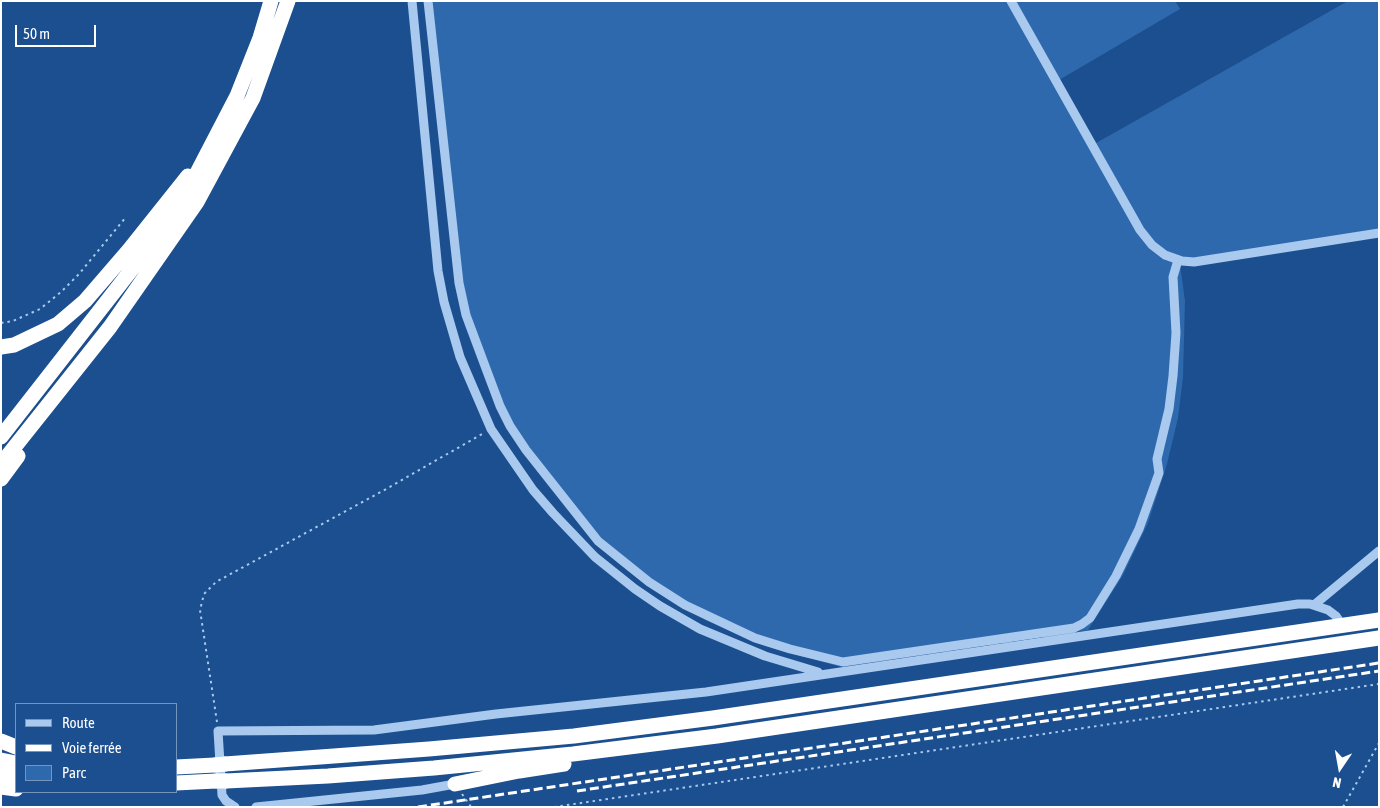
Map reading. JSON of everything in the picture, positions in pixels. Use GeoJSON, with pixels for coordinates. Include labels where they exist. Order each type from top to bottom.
{"type":"FeatureCollection","features":[{"type":"Feature","properties":{"kind":"highway"},"geometry":{"type":"LineString","coordinates":[[1,437],[150,246],[184,198],[237,96],[260,38],[271,1]]}},
{"type":"Feature","properties":{"kind":"highway"},"geometry":{"type":"LineString","coordinates":[[1,464],[115,320],[198,202],[253,98],[288,1]]}},
{"type":"Feature","properties":{"kind":"highway"},"geometry":{"type":"LineString","coordinates":[[1,347],[14,344],[51,327],[85,301],[129,250],[210,147]]}},
{"type":"Feature","properties":{"kind":"highway"},"geometry":{"type":"LineString","coordinates":[[1,479],[33,437],[85,358]]}},
{"type":"Feature","properties":{"kind":"highway"},"geometry":{"type":"LineString","coordinates":[[178,767],[220,762],[429,749],[564,737],[713,718],[1379,620]]}},
{"type":"Feature","properties":{"kind":"highway"},"geometry":{"type":"LineString","coordinates":[[178,783],[328,776],[434,768],[573,754],[717,736],[1379,638]]}},
{"type":"Feature","properties":{"kind":"highway"},"geometry":{"type":"LineString","coordinates":[[455,784],[717,736]]}},
{"type":"Feature","properties":{"kind":"highway"},"geometry":{"type":"LineString","coordinates":[[1,741],[15,747]]}},
{"type":"Feature","properties":{"kind":"highway"},"geometry":{"type":"LineString","coordinates":[[1,760],[15,762]]}},
{"type":"Feature","properties":{"kind":"highway"},"geometry":{"type":"LineString","coordinates":[[178,760],[220,762]]}},
{"type":"Feature","properties":{"kind":"highway"},"geometry":{"type":"LineString","coordinates":[[1,773],[15,775]]}},
{"type":"Feature","properties":{"kind":"highway"},"geometry":{"type":"LineString","coordinates":[[1,787],[15,789]]}},
{"type":"Feature","properties":{"kind":"street"},"geometry":{"type":"LineString","coordinates":[[412,1],[440,279],[444,302],[460,357],[491,429],[533,490],[553,513],[595,557],[635,589],[680,618],[716,636],[772,659],[823,673]]}},
{"type":"Feature","properties":{"kind":"street"},"geometry":{"type":"LineString","coordinates":[[428,1],[458,284],[466,315],[500,406],[510,426],[526,450],[598,541],[649,582],[685,605],[755,638],[843,662],[1074,628],[1090,618],[1116,576],[1140,530],[1159,472],[1157,460],[1169,409],[1173,376],[1176,333],[1173,277],[1178,260]]}},
{"type":"Feature","properties":{"kind":"street"},"geometry":{"type":"LineString","coordinates":[[1011,1],[1140,230],[1152,245],[1165,255],[1178,260],[1194,262],[1379,233]]}},
{"type":"Feature","properties":{"kind":"street"},"geometry":{"type":"LineString","coordinates":[[1314,605],[1379,551]]}},
{"type":"Feature","properties":{"kind":"street"},"geometry":{"type":"LineString","coordinates":[[235,807],[226,801],[222,795],[218,731],[351,731],[394,728],[470,717],[706,692],[823,673],[1298,604],[1314,605],[1328,610],[1336,616],[1342,625]]}},
{"type":"Feature","properties":{"kind":"street"},"geometry":{"type":"LineString","coordinates":[[256,807],[422,790],[455,784]]}},
{"type":"Feature","properties":{"kind":"path"},"geometry":{"type":"LineString","coordinates":[[1,323],[12,321],[40,309],[61,292],[80,274],[126,217]]}},
{"type":"Feature","properties":{"kind":"path"},"geometry":{"type":"LineString","coordinates":[[218,731],[200,610],[204,594],[216,582],[491,429]]}},
{"type":"Feature","properties":{"kind":"path"},"geometry":{"type":"LineString","coordinates":[[554,807],[1379,684]]}},
{"type":"Feature","properties":{"kind":"path"},"geometry":{"type":"LineString","coordinates":[[1342,807],[1379,743]]}},
{"type":"Feature","properties":{"kind":"green space"},"geometry":{"type":"Polygon","coordinates":[[[424,1],[1175,1],[1180,9],[1054,83],[1089,147],[1348,1],[1379,1],[1379,230],[1195,259],[1179,257],[1185,301],[1183,377],[1178,418],[1167,464],[1148,523],[1123,575],[1088,630],[841,667],[765,646],[705,620],[647,585],[597,545],[504,421],[486,382],[465,326],[456,289],[424,1]]]}},
{"type":"Feature","properties":{"kind":"railway"},"geometry":{"type":"LineString","coordinates":[[418,807],[1379,663]]}},
{"type":"Feature","properties":{"kind":"railway"},"geometry":{"type":"LineString","coordinates":[[577,791],[1379,671]]}}]}
